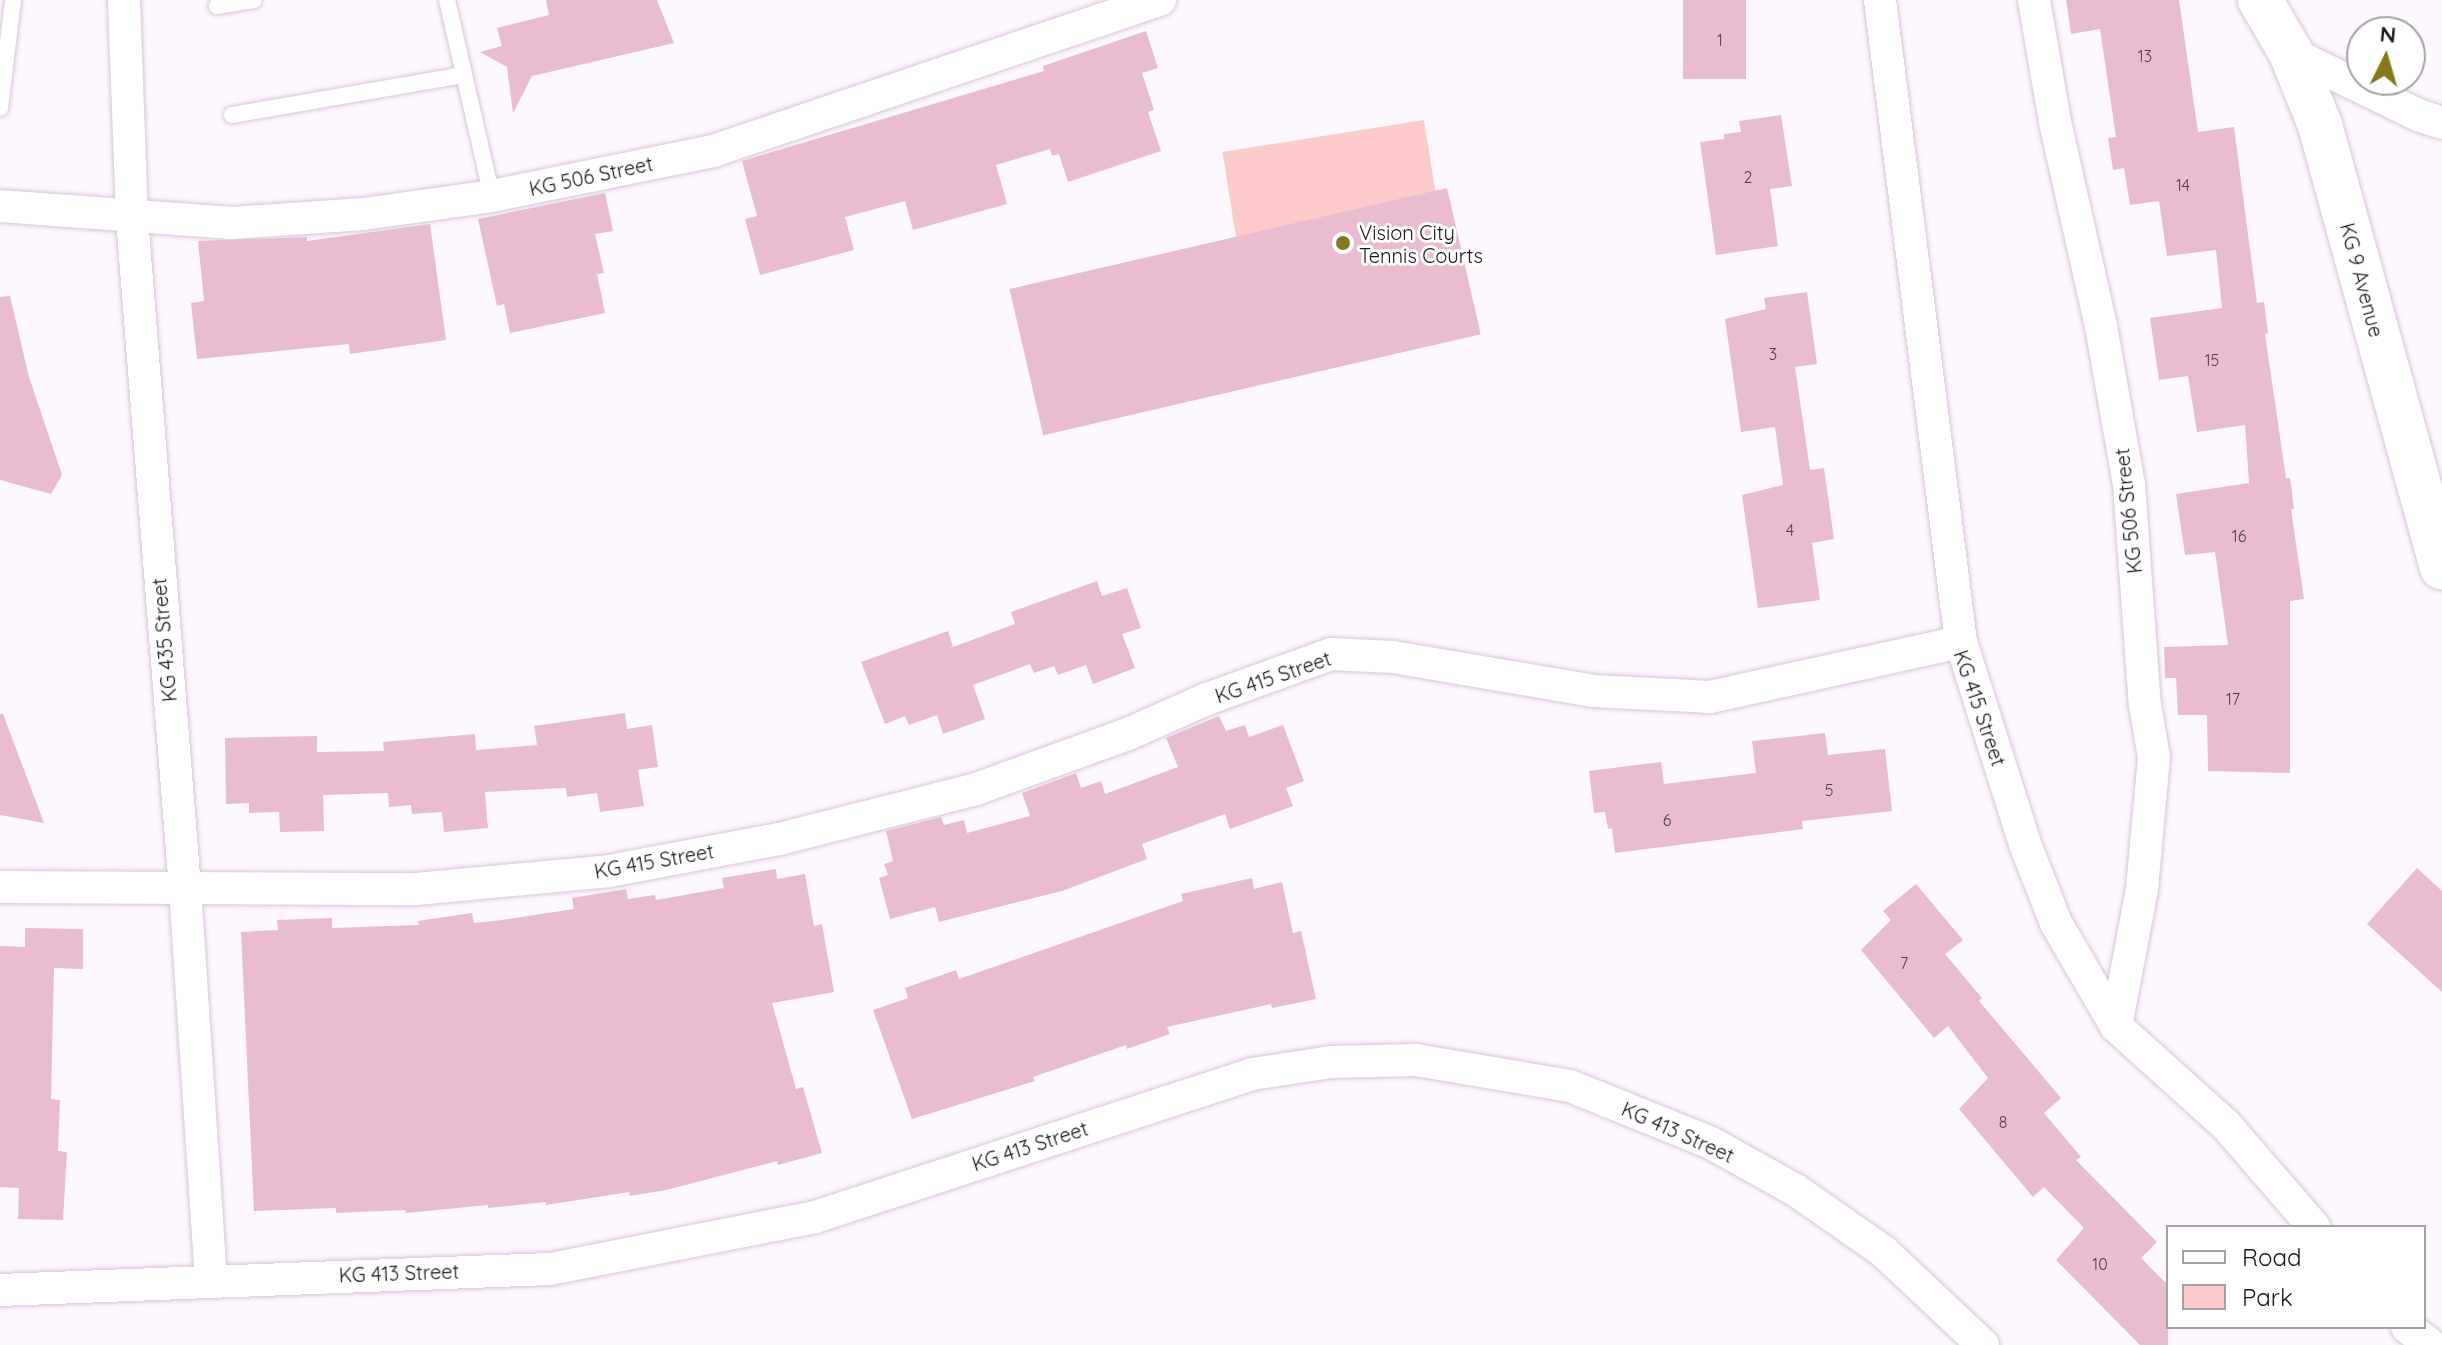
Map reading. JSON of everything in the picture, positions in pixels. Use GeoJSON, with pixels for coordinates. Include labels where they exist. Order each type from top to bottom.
{"type":"FeatureCollection","features":[{"type":"Feature","properties":{"kind":"main road","name":"KG 9 Avenue"},"geometry":{"type":"LineString","coordinates":[[2260,0],[2291,53],[2320,125],[2442,568]]}},
{"type":"Feature","properties":{"kind":"street","name":"KG 435 Street"},"geometry":{"type":"LineString","coordinates":[[124,0],[132,218],[185,889],[211,1279]]}},
{"type":"Feature","properties":{"kind":"street","name":"KG 506 Street"},"geometry":{"type":"LineString","coordinates":[[0,206],[232,223],[364,214],[492,196],[713,151],[1160,0]]}},
{"type":"Feature","properties":{"kind":"street"},"geometry":{"type":"LineString","coordinates":[[1880,0],[1961,642]]}},
{"type":"Feature","properties":{"kind":"street","name":"KG 506 Street"},"geometry":{"type":"LineString","coordinates":[[2034,0],[2055,122],[2101,326],[2129,484],[2145,705],[2154,757],[2142,889],[2116,1026]]}},
{"type":"Feature","properties":{"kind":"street"},"geometry":{"type":"LineString","coordinates":[[2291,53],[2418,115],[2442,123]]}},
{"type":"Feature","properties":{"kind":"street","name":"KG 415 Street"},"geometry":{"type":"LineString","coordinates":[[0,887],[416,889],[609,871],[779,839],[976,789],[1331,654],[1393,657],[1593,691],[1710,697],[1961,642],[2025,844],[2056,923],[2116,1026],[2226,1125],[2312,1225]]}},
{"type":"Feature","properties":{"kind":"street","name":"KG 413 Street"},"geometry":{"type":"LineString","coordinates":[[0,1290],[211,1279],[550,1269],[815,1217],[1252,1074],[1331,1062],[1416,1060],[1570,1086],[1711,1143],[1797,1191],[1884,1252],[1983,1345]]}},
{"type":"Feature","properties":{"kind":"street"},"geometry":{"type":"LineString","coordinates":[[2410,1329],[2431,1345]]}},
{"type":"Feature","properties":{"kind":"lane"},"geometry":{"type":"LineString","coordinates":[[0,108],[13,0]]}},
{"type":"Feature","properties":{"kind":"lane"},"geometry":{"type":"LineString","coordinates":[[217,6],[254,0]]}},
{"type":"Feature","properties":{"kind":"lane"},"geometry":{"type":"LineString","coordinates":[[447,0],[492,196]]}},
{"type":"Feature","properties":{"kind":"lane"},"geometry":{"type":"LineString","coordinates":[[232,115],[464,75]]}},
{"type":"Feature","properties":{"kind":"green space","name":"Vision City Tennis Courts"},"geometry":{"type":"Polygon","coordinates":[[[1424,120],[1456,321],[1254,352],[1223,152],[1424,120]]]}},
{"type":"Feature","properties":{"kind":"building"},"geometry":{"type":"Polygon","coordinates":[[[546,0],[657,0],[674,43],[532,76],[513,113],[507,67],[480,52],[502,46],[497,28],[549,15],[546,0]]]}},
{"type":"Feature","properties":{"kind":"building"},"geometry":{"type":"Polygon","coordinates":[[[1683,0],[1746,0],[1746,79],[1683,79],[1683,0]]]}},
{"type":"Feature","properties":{"kind":"building"},"geometry":{"type":"Polygon","coordinates":[[[2066,0],[2179,0],[2198,132],[2234,127],[2257,303],[2264,302],[2268,333],[2265,334],[2286,478],[2290,478],[2294,509],[2291,509],[2304,599],[2290,601],[2290,773],[2208,771],[2207,715],[2178,715],[2176,678],[2165,678],[2164,647],[2228,645],[2215,552],[2185,555],[2176,494],[2249,483],[2245,425],[2197,432],[2188,376],[2159,380],[2150,318],[2222,308],[2216,250],[2167,256],[2159,201],[2130,205],[2124,168],[2113,170],[2108,138],[2116,137],[2100,29],[2071,34],[2066,0]]]}},
{"type":"Feature","properties":{"kind":"building"},"geometry":{"type":"Polygon","coordinates":[[[1146,31],[1158,68],[1142,73],[1154,110],[1148,112],[1161,151],[1068,182],[1059,154],[1052,156],[1050,149],[996,165],[1007,204],[913,230],[905,201],[845,217],[854,250],[760,275],[745,219],[757,216],[742,161],[1044,71],[1043,66],[1146,31]]]}},
{"type":"Feature","properties":{"kind":"building"},"geometry":{"type":"Polygon","coordinates":[[[1781,115],[1792,186],[1770,189],[1778,246],[1716,255],[1700,142],[1724,139],[1724,134],[1741,132],[1739,121],[1781,115]]]}},
{"type":"Feature","properties":{"kind":"building"},"geometry":{"type":"Polygon","coordinates":[[[1447,188],[1481,334],[1043,435],[1010,289],[1447,188]]]}},
{"type":"Feature","properties":{"kind":"building"},"geometry":{"type":"Polygon","coordinates":[[[605,193],[613,231],[595,234],[604,273],[597,274],[605,313],[510,333],[504,304],[497,306],[478,219],[605,193]]]}},
{"type":"Feature","properties":{"kind":"building"},"geometry":{"type":"Polygon","coordinates":[[[430,224],[446,340],[350,354],[349,344],[197,359],[191,303],[204,301],[198,241],[307,237],[307,241],[430,224]]]}},
{"type":"Feature","properties":{"kind":"building"},"geometry":{"type":"Polygon","coordinates":[[[1807,292],[1817,364],[1795,367],[1810,470],[1824,468],[1834,539],[1812,543],[1820,600],[1758,608],[1742,495],[1783,485],[1775,427],[1741,432],[1725,319],[1766,309],[1764,298],[1807,292]]]}},
{"type":"Feature","properties":{"kind":"building"},"geometry":{"type":"Polygon","coordinates":[[[10,296],[29,377],[62,475],[51,494],[0,480],[0,297],[10,296]]]}},
{"type":"Feature","properties":{"kind":"building"},"geometry":{"type":"Polygon","coordinates":[[[1097,581],[1102,596],[1127,588],[1141,628],[1122,634],[1135,668],[1093,684],[1086,665],[1058,675],[1054,666],[1034,673],[1030,664],[973,685],[985,719],[943,734],[937,715],[909,725],[905,716],[885,724],[861,662],[948,631],[953,647],[1015,624],[1011,612],[1097,581]]]}},
{"type":"Feature","properties":{"kind":"building"},"geometry":{"type":"Polygon","coordinates":[[[625,713],[627,729],[652,725],[658,767],[638,770],[644,806],[600,812],[597,793],[567,797],[566,788],[485,792],[488,828],[444,832],[442,812],[412,814],[411,805],[389,807],[388,793],[323,795],[324,831],[280,832],[279,812],[249,813],[249,803],[226,804],[225,738],[317,736],[317,752],[384,751],[383,742],[475,734],[476,750],[537,745],[534,726],[625,713]]]}},
{"type":"Feature","properties":{"kind":"building"},"geometry":{"type":"Polygon","coordinates":[[[0,714],[3,714],[44,823],[0,815],[0,714]]]}},
{"type":"Feature","properties":{"kind":"building"},"geometry":{"type":"Polygon","coordinates":[[[1219,716],[1226,731],[1245,725],[1249,737],[1283,725],[1304,781],[1286,788],[1293,806],[1230,829],[1225,814],[1142,844],[1147,859],[1062,891],[939,922],[935,907],[890,919],[879,878],[888,875],[884,864],[893,861],[886,831],[941,817],[944,825],[964,820],[967,833],[1030,816],[1022,793],[1076,773],[1081,788],[1101,781],[1105,794],[1178,767],[1166,738],[1219,716]]]}},
{"type":"Feature","properties":{"kind":"building"},"geometry":{"type":"Polygon","coordinates":[[[1825,733],[1828,755],[1885,749],[1892,811],[1802,821],[1803,829],[1615,853],[1612,828],[1608,829],[1605,812],[1594,813],[1589,771],[1661,762],[1664,784],[1756,773],[1752,741],[1825,733]]]}},
{"type":"Feature","properties":{"kind":"building"},"geometry":{"type":"Polygon","coordinates":[[[2417,868],[2442,891],[2442,992],[2367,924],[2417,868]]]}},
{"type":"Feature","properties":{"kind":"building"},"geometry":{"type":"Polygon","coordinates":[[[776,869],[777,879],[805,874],[814,926],[822,924],[834,992],[772,1003],[796,1089],[803,1087],[822,1153],[778,1165],[777,1161],[666,1190],[630,1196],[629,1192],[546,1205],[546,1202],[488,1208],[488,1205],[406,1213],[405,1210],[336,1213],[336,1208],[254,1211],[241,932],[278,930],[277,920],[332,918],[332,928],[419,925],[418,921],[472,913],[474,923],[502,920],[574,909],[572,898],[626,889],[628,899],[655,895],[656,900],[724,888],[722,878],[776,869]]]}},
{"type":"Feature","properties":{"kind":"building"},"geometry":{"type":"Polygon","coordinates":[[[1252,878],[1254,889],[1282,882],[1293,933],[1301,931],[1316,999],[1272,1008],[1271,1004],[1167,1027],[1170,1034],[1127,1049],[1126,1045],[1033,1077],[1035,1081],[912,1119],[873,1010],[908,998],[905,988],[956,970],[959,979],[1183,901],[1181,894],[1252,878]]]}},
{"type":"Feature","properties":{"kind":"building"},"geometry":{"type":"Polygon","coordinates":[[[1916,884],[1963,940],[1945,954],[1982,998],[1979,1001],[2061,1098],[2044,1113],[2081,1157],[2076,1160],[2157,1242],[2141,1258],[2166,1283],[2168,1345],[2140,1345],[2056,1260],[2084,1228],[2044,1187],[2033,1197],[1959,1109],[1988,1078],[1948,1026],[1934,1038],[1861,950],[1891,920],[1883,911],[1916,884]]]}},
{"type":"Feature","properties":{"kind":"building"},"geometry":{"type":"Polygon","coordinates":[[[25,928],[83,929],[83,969],[54,968],[51,1099],[60,1100],[58,1151],[67,1152],[63,1220],[18,1219],[19,1188],[0,1187],[0,946],[25,947],[25,928]]]}},
{"type":"Feature","properties":{"kind":"place","name":"Vision City Tennis Courts"},"geometry":{"type":"Point","coordinates":[1343,243]}}]}
